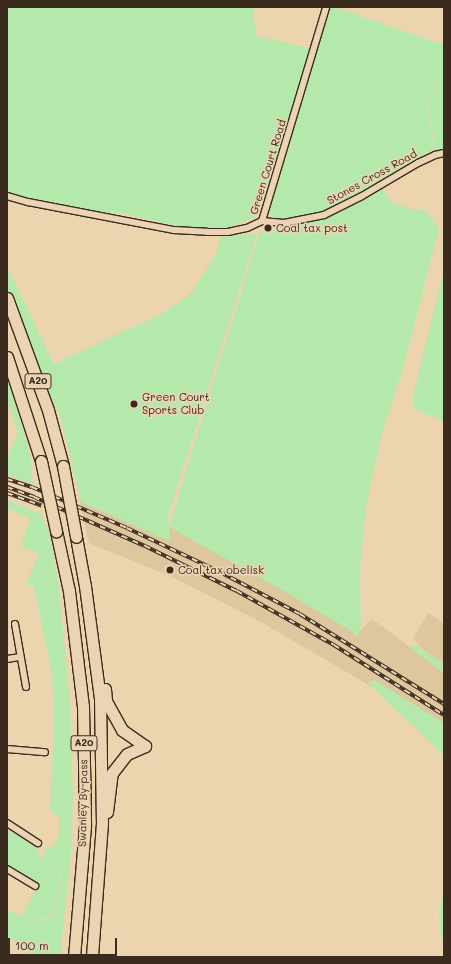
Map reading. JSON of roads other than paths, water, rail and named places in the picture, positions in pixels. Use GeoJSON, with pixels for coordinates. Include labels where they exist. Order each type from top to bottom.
{"type":"FeatureCollection","features":[{"type":"Feature","properties":{"kind":"highway","name":"Swanley By-pass"},"geometry":{"type":"LineString","coordinates":[[7,298],[48,410],[63,466],[79,549],[100,698],[102,823],[92,957]]}},
{"type":"Feature","properties":{"kind":"highway","name":"Swanley By-pass"},"geometry":{"type":"LineString","coordinates":[[7,357],[41,461],[69,591],[83,706],[85,826],[74,957]]}},
{"type":"Feature","properties":{"kind":"highway"},"geometry":{"type":"LineString","coordinates":[[79,549],[88,571],[106,701],[122,730],[145,746],[127,754],[112,773],[96,894]]}},
{"type":"Feature","properties":{"kind":"street","name":"Green Court Road"},"geometry":{"type":"LineString","coordinates":[[7,196],[28,202],[174,230],[228,232],[247,228],[262,221],[326,7]]}},
{"type":"Feature","properties":{"kind":"street","name":"Stones Cross Road"},"geometry":{"type":"LineString","coordinates":[[262,221],[284,223],[324,215],[362,196],[418,163],[435,155],[444,153]]}},
{"type":"Feature","properties":{"kind":"street"},"geometry":{"type":"LineString","coordinates":[[15,624],[19,656],[22,662],[26,687]]}},
{"type":"Feature","properties":{"kind":"street"},"geometry":{"type":"LineString","coordinates":[[7,659],[19,656]]}},
{"type":"Feature","properties":{"kind":"street"},"geometry":{"type":"LineString","coordinates":[[7,749],[45,752]]}},
{"type":"Feature","properties":{"kind":"street"},"geometry":{"type":"LineString","coordinates":[[7,823],[38,843]]}},
{"type":"Feature","properties":{"kind":"street"},"geometry":{"type":"LineString","coordinates":[[7,869],[35,886]]}},
{"type":"Feature","properties":{"kind":"railway"},"geometry":{"type":"LineString","coordinates":[[7,479],[32,487],[127,528],[220,572],[300,614],[444,704]]}},
{"type":"Feature","properties":{"kind":"railway"},"geometry":{"type":"LineString","coordinates":[[7,487],[34,497],[145,546],[237,591],[334,645],[444,715]]}},
{"type":"Feature","properties":{"kind":"railway"},"geometry":{"type":"LineString","coordinates":[[7,493],[42,506]]}},
{"type":"Feature","properties":{"kind":"place","name":"Coal tax post"},"geometry":{"type":"Point","coordinates":[268,228]}},
{"type":"Feature","properties":{"kind":"place","name":"Green Court Sports Club"},"geometry":{"type":"Point","coordinates":[134,404]}},
{"type":"Feature","properties":{"kind":"place","name":"Coal tax obelisk"},"geometry":{"type":"Point","coordinates":[170,570]}}]}
